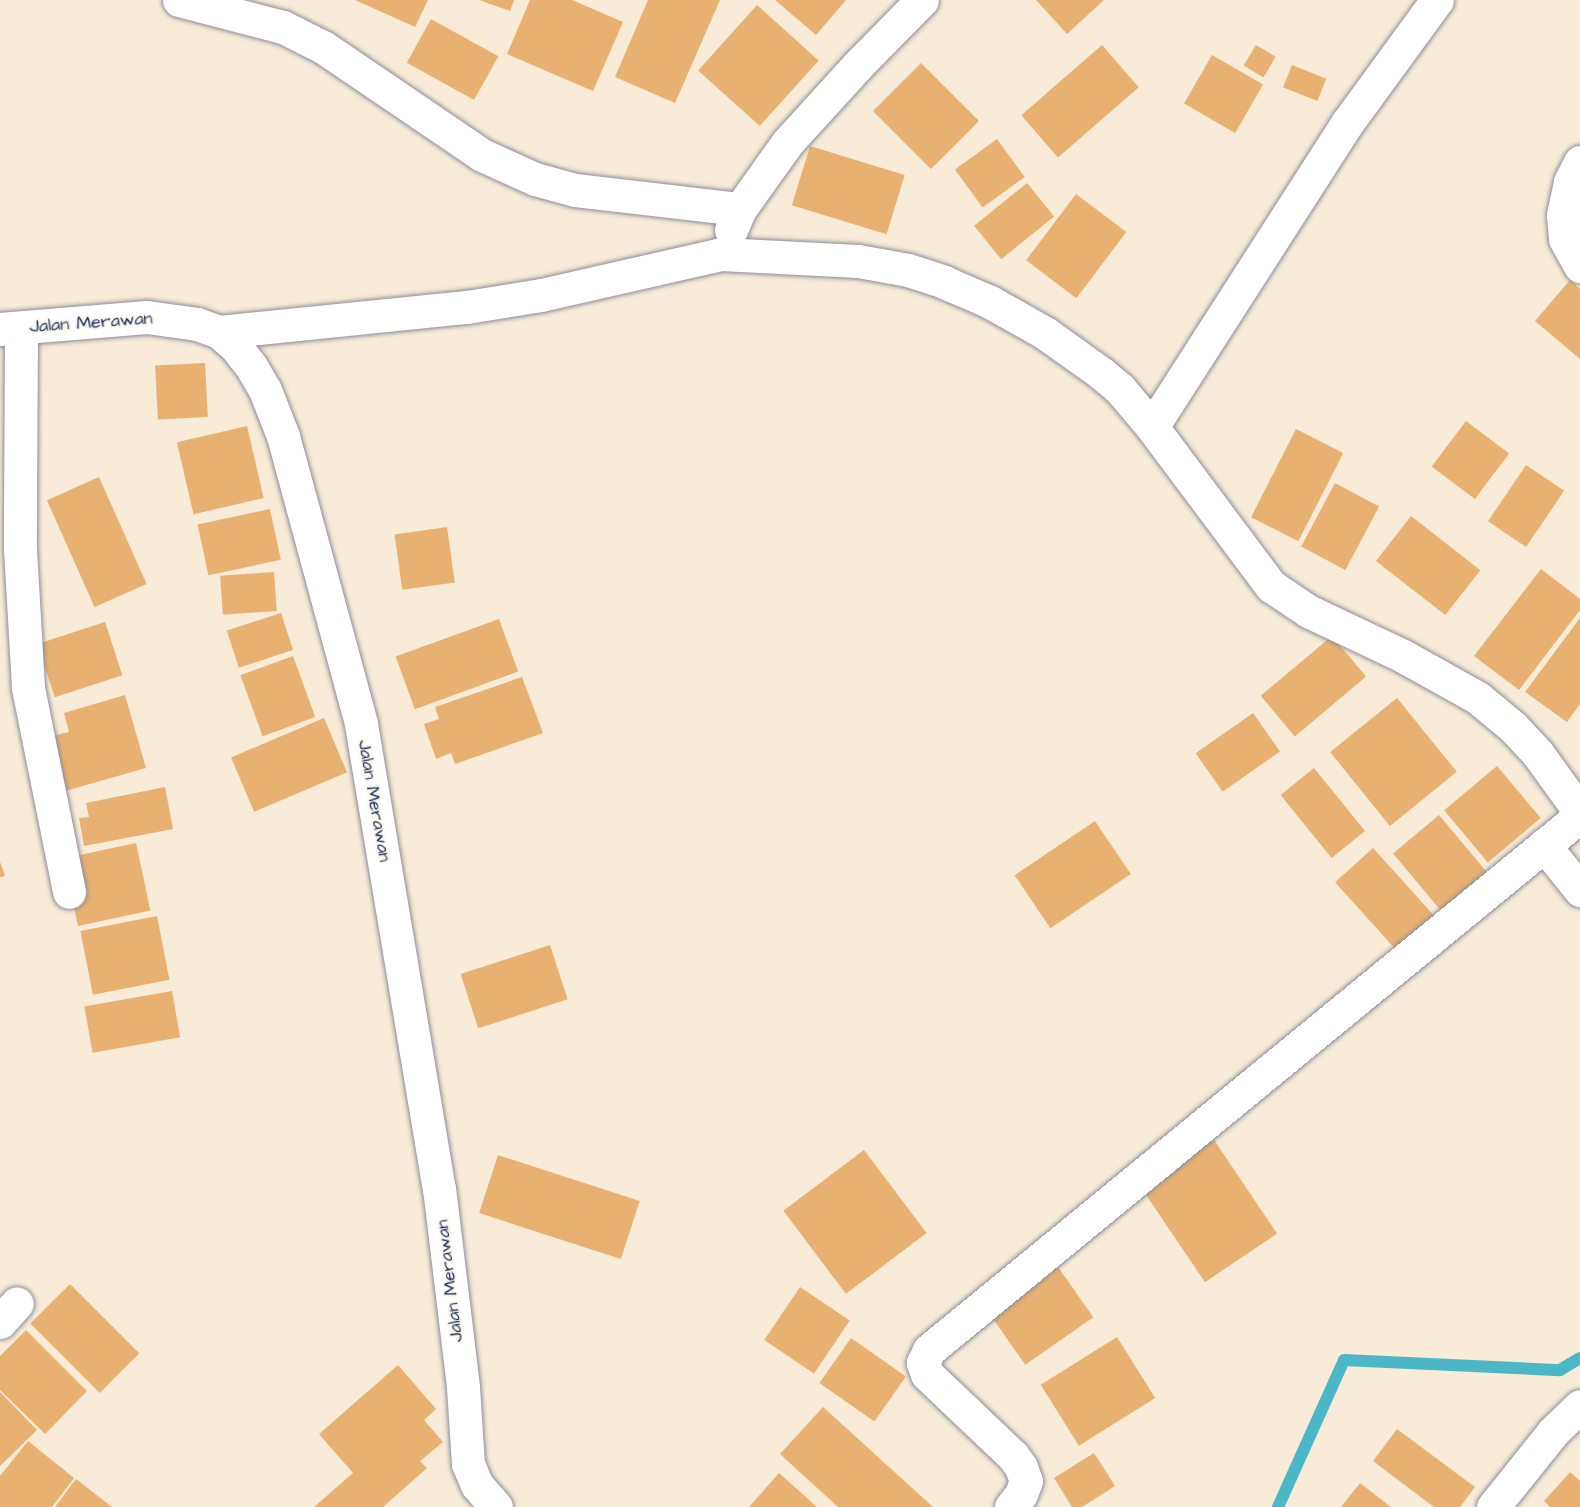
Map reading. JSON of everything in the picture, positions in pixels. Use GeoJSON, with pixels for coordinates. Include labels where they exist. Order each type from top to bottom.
{"type":"FeatureCollection","features":[{"type":"Feature","properties":{"kind":"street"},"geometry":{"type":"LineString","coordinates":[[179,0],[283,27],[323,47],[482,155],[535,179],[575,190],[740,209]]}},
{"type":"Feature","properties":{"kind":"street"},"geometry":{"type":"LineString","coordinates":[[721,254],[740,209],[787,143],[858,64],[922,0]]}},
{"type":"Feature","properties":{"kind":"street"},"geometry":{"type":"LineString","coordinates":[[1152,427],[1348,122],[1437,0]]}},
{"type":"Feature","properties":{"kind":"street"},"geometry":{"type":"LineString","coordinates":[[1580,162],[1570,182],[1563,214],[1565,239],[1580,266]]}},
{"type":"Feature","properties":{"kind":"street"},"geometry":{"type":"LineString","coordinates":[[219,332],[467,307],[540,295],[721,254],[858,261],[908,270],[944,282],[990,302],[1045,333],[1120,389],[1152,427],[1271,586],[1308,611],[1403,656],[1478,698],[1513,727],[1538,754],[1580,814],[929,1350],[923,1363],[927,1374],[1013,1456],[1021,1467],[1026,1481],[1021,1494],[1011,1507]]}},
{"type":"Feature","properties":{"kind":"street","name":"Jalan Merawan"},"geometry":{"type":"LineString","coordinates":[[10,329],[147,317],[197,324],[219,332],[251,366],[265,390],[283,436],[361,724],[438,1188],[463,1387],[468,1464],[477,1485],[495,1507]]}},
{"type":"Feature","properties":{"kind":"street"},"geometry":{"type":"LineString","coordinates":[[10,329],[28,688],[69,892]]}},
{"type":"Feature","properties":{"kind":"street"},"geometry":{"type":"LineString","coordinates":[[1544,845],[1580,890]]}},
{"type":"Feature","properties":{"kind":"street"},"geometry":{"type":"LineString","coordinates":[[1493,1507],[1553,1432],[1580,1406]]}},
{"type":"Feature","properties":{"kind":"building"},"geometry":{"type":"Polygon","coordinates":[[[355,0],[428,0],[415,27],[355,0]]]}},
{"type":"Feature","properties":{"kind":"building"},"geometry":{"type":"Polygon","coordinates":[[[479,0],[514,0],[510,11],[479,0]]]}},
{"type":"Feature","properties":{"kind":"building"},"geometry":{"type":"Polygon","coordinates":[[[530,0],[572,0],[623,22],[593,91],[507,54],[530,0]]]}},
{"type":"Feature","properties":{"kind":"building"},"geometry":{"type":"Polygon","coordinates":[[[648,0],[720,0],[675,103],[615,77],[648,0]]]}},
{"type":"Feature","properties":{"kind":"building"},"geometry":{"type":"Polygon","coordinates":[[[775,0],[846,0],[816,35],[775,0]]]}},
{"type":"Feature","properties":{"kind":"building"},"geometry":{"type":"Polygon","coordinates":[[[1036,0],[1104,0],[1067,34],[1036,0]]]}},
{"type":"Feature","properties":{"kind":"building"},"geometry":{"type":"Polygon","coordinates":[[[757,5],[819,61],[760,126],[698,70],[757,5]]]}},
{"type":"Feature","properties":{"kind":"building"},"geometry":{"type":"Polygon","coordinates":[[[431,19],[498,56],[474,100],[407,63],[431,19]]]}},
{"type":"Feature","properties":{"kind":"building"},"geometry":{"type":"Polygon","coordinates":[[[1102,45],[1139,87],[1058,157],[1021,115],[1102,45]]]}},
{"type":"Feature","properties":{"kind":"building"},"geometry":{"type":"Polygon","coordinates":[[[1256,45],[1276,57],[1263,77],[1244,66],[1256,45]]]}},
{"type":"Feature","properties":{"kind":"building"},"geometry":{"type":"Polygon","coordinates":[[[1212,55],[1263,84],[1235,133],[1184,103],[1212,55]]]}},
{"type":"Feature","properties":{"kind":"building"},"geometry":{"type":"Polygon","coordinates":[[[921,63],[979,121],[931,169],[873,111],[921,63]]]}},
{"type":"Feature","properties":{"kind":"building"},"geometry":{"type":"Polygon","coordinates":[[[1292,65],[1326,79],[1317,101],[1283,87],[1292,65]]]}},
{"type":"Feature","properties":{"kind":"building"},"geometry":{"type":"Polygon","coordinates":[[[997,139],[1025,177],[983,208],[955,170],[997,139]]]}},
{"type":"Feature","properties":{"kind":"building"},"geometry":{"type":"Polygon","coordinates":[[[810,146],[905,175],[887,234],[792,205],[810,146]]]}},
{"type":"Feature","properties":{"kind":"building"},"geometry":{"type":"Polygon","coordinates":[[[1027,183],[1054,216],[1001,259],[974,226],[1027,183]]]}},
{"type":"Feature","properties":{"kind":"building"},"geometry":{"type":"Polygon","coordinates":[[[1076,194],[1126,232],[1076,298],[1026,260],[1076,194]]]}},
{"type":"Feature","properties":{"kind":"building"},"geometry":{"type":"Polygon","coordinates":[[[1570,280],[1580,289],[1580,359],[1535,321],[1570,280]]]}},
{"type":"Feature","properties":{"kind":"building"},"geometry":{"type":"Polygon","coordinates":[[[205,363],[208,417],[158,420],[155,366],[205,363]]]}},
{"type":"Feature","properties":{"kind":"building"},"geometry":{"type":"Polygon","coordinates":[[[1466,421],[1509,453],[1475,499],[1432,467],[1466,421]]]}},
{"type":"Feature","properties":{"kind":"building"},"geometry":{"type":"Polygon","coordinates":[[[247,426],[264,498],[193,514],[177,442],[247,426]]]}},
{"type":"Feature","properties":{"kind":"building"},"geometry":{"type":"Polygon","coordinates":[[[1296,429],[1343,453],[1298,541],[1251,517],[1296,429]]]}},
{"type":"Feature","properties":{"kind":"building"},"geometry":{"type":"Polygon","coordinates":[[[1526,465],[1564,491],[1526,547],[1488,521],[1526,465]]]}},
{"type":"Feature","properties":{"kind":"building"},"geometry":{"type":"Polygon","coordinates":[[[99,477],[147,584],[95,607],[47,500],[99,477]]]}},
{"type":"Feature","properties":{"kind":"building"},"geometry":{"type":"Polygon","coordinates":[[[1335,483],[1379,506],[1345,570],[1301,547],[1335,483]]]}},
{"type":"Feature","properties":{"kind":"building"},"geometry":{"type":"Polygon","coordinates":[[[270,509],[281,560],[208,575],[198,524],[270,509]]]}},
{"type":"Feature","properties":{"kind":"building"},"geometry":{"type":"Polygon","coordinates":[[[1411,516],[1480,570],[1445,615],[1376,561],[1411,516]]]}},
{"type":"Feature","properties":{"kind":"building"},"geometry":{"type":"Polygon","coordinates":[[[447,527],[455,582],[402,590],[395,534],[447,527]]]}},
{"type":"Feature","properties":{"kind":"building"},"geometry":{"type":"Polygon","coordinates":[[[1541,569],[1580,599],[1580,610],[1519,690],[1474,656],[1541,569]]]}},
{"type":"Feature","properties":{"kind":"building"},"geometry":{"type":"Polygon","coordinates":[[[274,572],[277,611],[223,615],[220,576],[274,572]]]}},
{"type":"Feature","properties":{"kind":"building"},"geometry":{"type":"Polygon","coordinates":[[[281,613],[293,650],[239,668],[227,631],[281,613]]]}},
{"type":"Feature","properties":{"kind":"building"},"geometry":{"type":"Polygon","coordinates":[[[1580,618],[1580,704],[1567,722],[1525,692],[1580,618]]]}},
{"type":"Feature","properties":{"kind":"building"},"geometry":{"type":"Polygon","coordinates":[[[499,619],[518,672],[415,709],[396,657],[499,619]]]}},
{"type":"Feature","properties":{"kind":"building"},"geometry":{"type":"Polygon","coordinates":[[[105,622],[122,675],[55,697],[37,644],[105,622]]]}},
{"type":"Feature","properties":{"kind":"building"},"geometry":{"type":"Polygon","coordinates":[[[1332,636],[1366,677],[1295,736],[1261,696],[1332,636]]]}},
{"type":"Feature","properties":{"kind":"building"},"geometry":{"type":"Polygon","coordinates":[[[293,656],[315,717],[263,736],[240,675],[293,656]]]}},
{"type":"Feature","properties":{"kind":"building"},"geometry":{"type":"Polygon","coordinates":[[[522,677],[543,733],[455,764],[451,753],[436,759],[424,724],[439,719],[435,707],[522,677]]]}},
{"type":"Feature","properties":{"kind":"building"},"geometry":{"type":"Polygon","coordinates":[[[125,695],[146,768],[65,791],[48,737],[69,732],[64,713],[125,695]]]}},
{"type":"Feature","properties":{"kind":"building"},"geometry":{"type":"Polygon","coordinates":[[[1397,698],[1457,772],[1390,826],[1330,752],[1397,698]]]}},
{"type":"Feature","properties":{"kind":"building"},"geometry":{"type":"Polygon","coordinates":[[[1253,713],[1280,752],[1223,792],[1196,753],[1253,713]]]}},
{"type":"Feature","properties":{"kind":"building"},"geometry":{"type":"Polygon","coordinates":[[[324,718],[347,772],[254,812],[231,757],[324,718]]]}},
{"type":"Feature","properties":{"kind":"building"},"geometry":{"type":"Polygon","coordinates":[[[1497,766],[1541,818],[1488,862],[1444,810],[1497,766]]]}},
{"type":"Feature","properties":{"kind":"building"},"geometry":{"type":"Polygon","coordinates":[[[1314,768],[1365,831],[1332,858],[1281,795],[1314,768]]]}},
{"type":"Feature","properties":{"kind":"building"},"geometry":{"type":"Polygon","coordinates":[[[165,787],[173,829],[84,846],[79,818],[89,817],[86,803],[165,787]]]}},
{"type":"Feature","properties":{"kind":"building"},"geometry":{"type":"Polygon","coordinates":[[[1439,815],[1487,872],[1441,911],[1393,854],[1439,815]]]}},
{"type":"Feature","properties":{"kind":"building"},"geometry":{"type":"Polygon","coordinates":[[[1095,821],[1131,874],[1050,928],[1015,875],[1095,821]]]}},
{"type":"Feature","properties":{"kind":"building"},"geometry":{"type":"Polygon","coordinates":[[[136,843],[150,910],[78,926],[64,858],[136,843]]]}},
{"type":"Feature","properties":{"kind":"building"},"geometry":{"type":"Polygon","coordinates":[[[1373,848],[1441,923],[1403,957],[1335,882],[1373,848]]]}},
{"type":"Feature","properties":{"kind":"building"},"geometry":{"type":"Polygon","coordinates":[[[0,862],[5,876],[0,877],[0,862]]]}},
{"type":"Feature","properties":{"kind":"building"},"geometry":{"type":"Polygon","coordinates":[[[157,916],[169,980],[93,995],[80,931],[157,916]]]}},
{"type":"Feature","properties":{"kind":"building"},"geometry":{"type":"Polygon","coordinates":[[[550,945],[568,999],[478,1028],[461,974],[550,945]]]}},
{"type":"Feature","properties":{"kind":"building"},"geometry":{"type":"Polygon","coordinates":[[[172,991],[180,1037],[93,1053],[84,1006],[172,991]]]}},
{"type":"Feature","properties":{"kind":"building"},"geometry":{"type":"Polygon","coordinates":[[[1210,1134],[1277,1233],[1205,1282],[1138,1183],[1210,1134]]]}},
{"type":"Feature","properties":{"kind":"building"},"geometry":{"type":"Polygon","coordinates":[[[864,1150],[927,1233],[846,1294],[783,1211],[864,1150]]]}},
{"type":"Feature","properties":{"kind":"building"},"geometry":{"type":"Polygon","coordinates":[[[498,1155],[640,1201],[621,1259],[479,1213],[498,1155]]]}},
{"type":"Feature","properties":{"kind":"building"},"geometry":{"type":"Polygon","coordinates":[[[1056,1264],[1093,1317],[1025,1365],[988,1312],[1056,1264]]]}},
{"type":"Feature","properties":{"kind":"building"},"geometry":{"type":"Polygon","coordinates":[[[70,1284],[139,1353],[100,1393],[30,1324],[70,1284]]]}},
{"type":"Feature","properties":{"kind":"building"},"geometry":{"type":"Polygon","coordinates":[[[800,1287],[850,1321],[814,1374],[764,1340],[800,1287]]]}},
{"type":"Feature","properties":{"kind":"building"},"geometry":{"type":"Polygon","coordinates":[[[26,1330],[87,1391],[45,1434],[0,1390],[0,1356],[26,1330]]]}},
{"type":"Feature","properties":{"kind":"building"},"geometry":{"type":"Polygon","coordinates":[[[1117,1337],[1155,1398],[1079,1446],[1041,1385],[1117,1337]]]}},
{"type":"Feature","properties":{"kind":"building"},"geometry":{"type":"Polygon","coordinates":[[[851,1338],[906,1376],[874,1421],[819,1383],[851,1338]]]}},
{"type":"Feature","properties":{"kind":"building"},"geometry":{"type":"Polygon","coordinates":[[[398,1365],[436,1409],[424,1420],[443,1442],[420,1461],[427,1468],[383,1507],[314,1507],[353,1473],[319,1434],[398,1365]]]}},
{"type":"Feature","properties":{"kind":"building"},"geometry":{"type":"Polygon","coordinates":[[[0,1392],[37,1430],[0,1466],[0,1392]]]}},
{"type":"Feature","properties":{"kind":"building"},"geometry":{"type":"Polygon","coordinates":[[[823,1407],[933,1507],[838,1507],[780,1454],[823,1407]]]}},
{"type":"Feature","properties":{"kind":"building"},"geometry":{"type":"Polygon","coordinates":[[[1397,1429],[1475,1487],[1460,1507],[1434,1507],[1373,1461],[1397,1429]]]}},
{"type":"Feature","properties":{"kind":"building"},"geometry":{"type":"Polygon","coordinates":[[[28,1441],[74,1478],[52,1507],[0,1507],[0,1476],[28,1441]]]}},
{"type":"Feature","properties":{"kind":"building"},"geometry":{"type":"Polygon","coordinates":[[[1094,1453],[1115,1486],[1082,1507],[1072,1507],[1054,1478],[1094,1453]]]}},
{"type":"Feature","properties":{"kind":"building"},"geometry":{"type":"Polygon","coordinates":[[[1570,1472],[1580,1481],[1580,1507],[1550,1507],[1544,1501],[1570,1472]]]}},
{"type":"Feature","properties":{"kind":"building"},"geometry":{"type":"Polygon","coordinates":[[[779,1473],[817,1507],[749,1507],[779,1473]]]}},
{"type":"Feature","properties":{"kind":"building"},"geometry":{"type":"Polygon","coordinates":[[[76,1479],[112,1507],[55,1507],[76,1479]]]}},
{"type":"Feature","properties":{"kind":"building"},"geometry":{"type":"Polygon","coordinates":[[[1360,1483],[1391,1507],[1341,1507],[1360,1483]]]}},
{"type":"Feature","properties":{"kind":"waterway"},"geometry":{"type":"LineString","coordinates":[[1278,1507],[1344,1360],[1560,1370],[1580,1358]]}}]}
